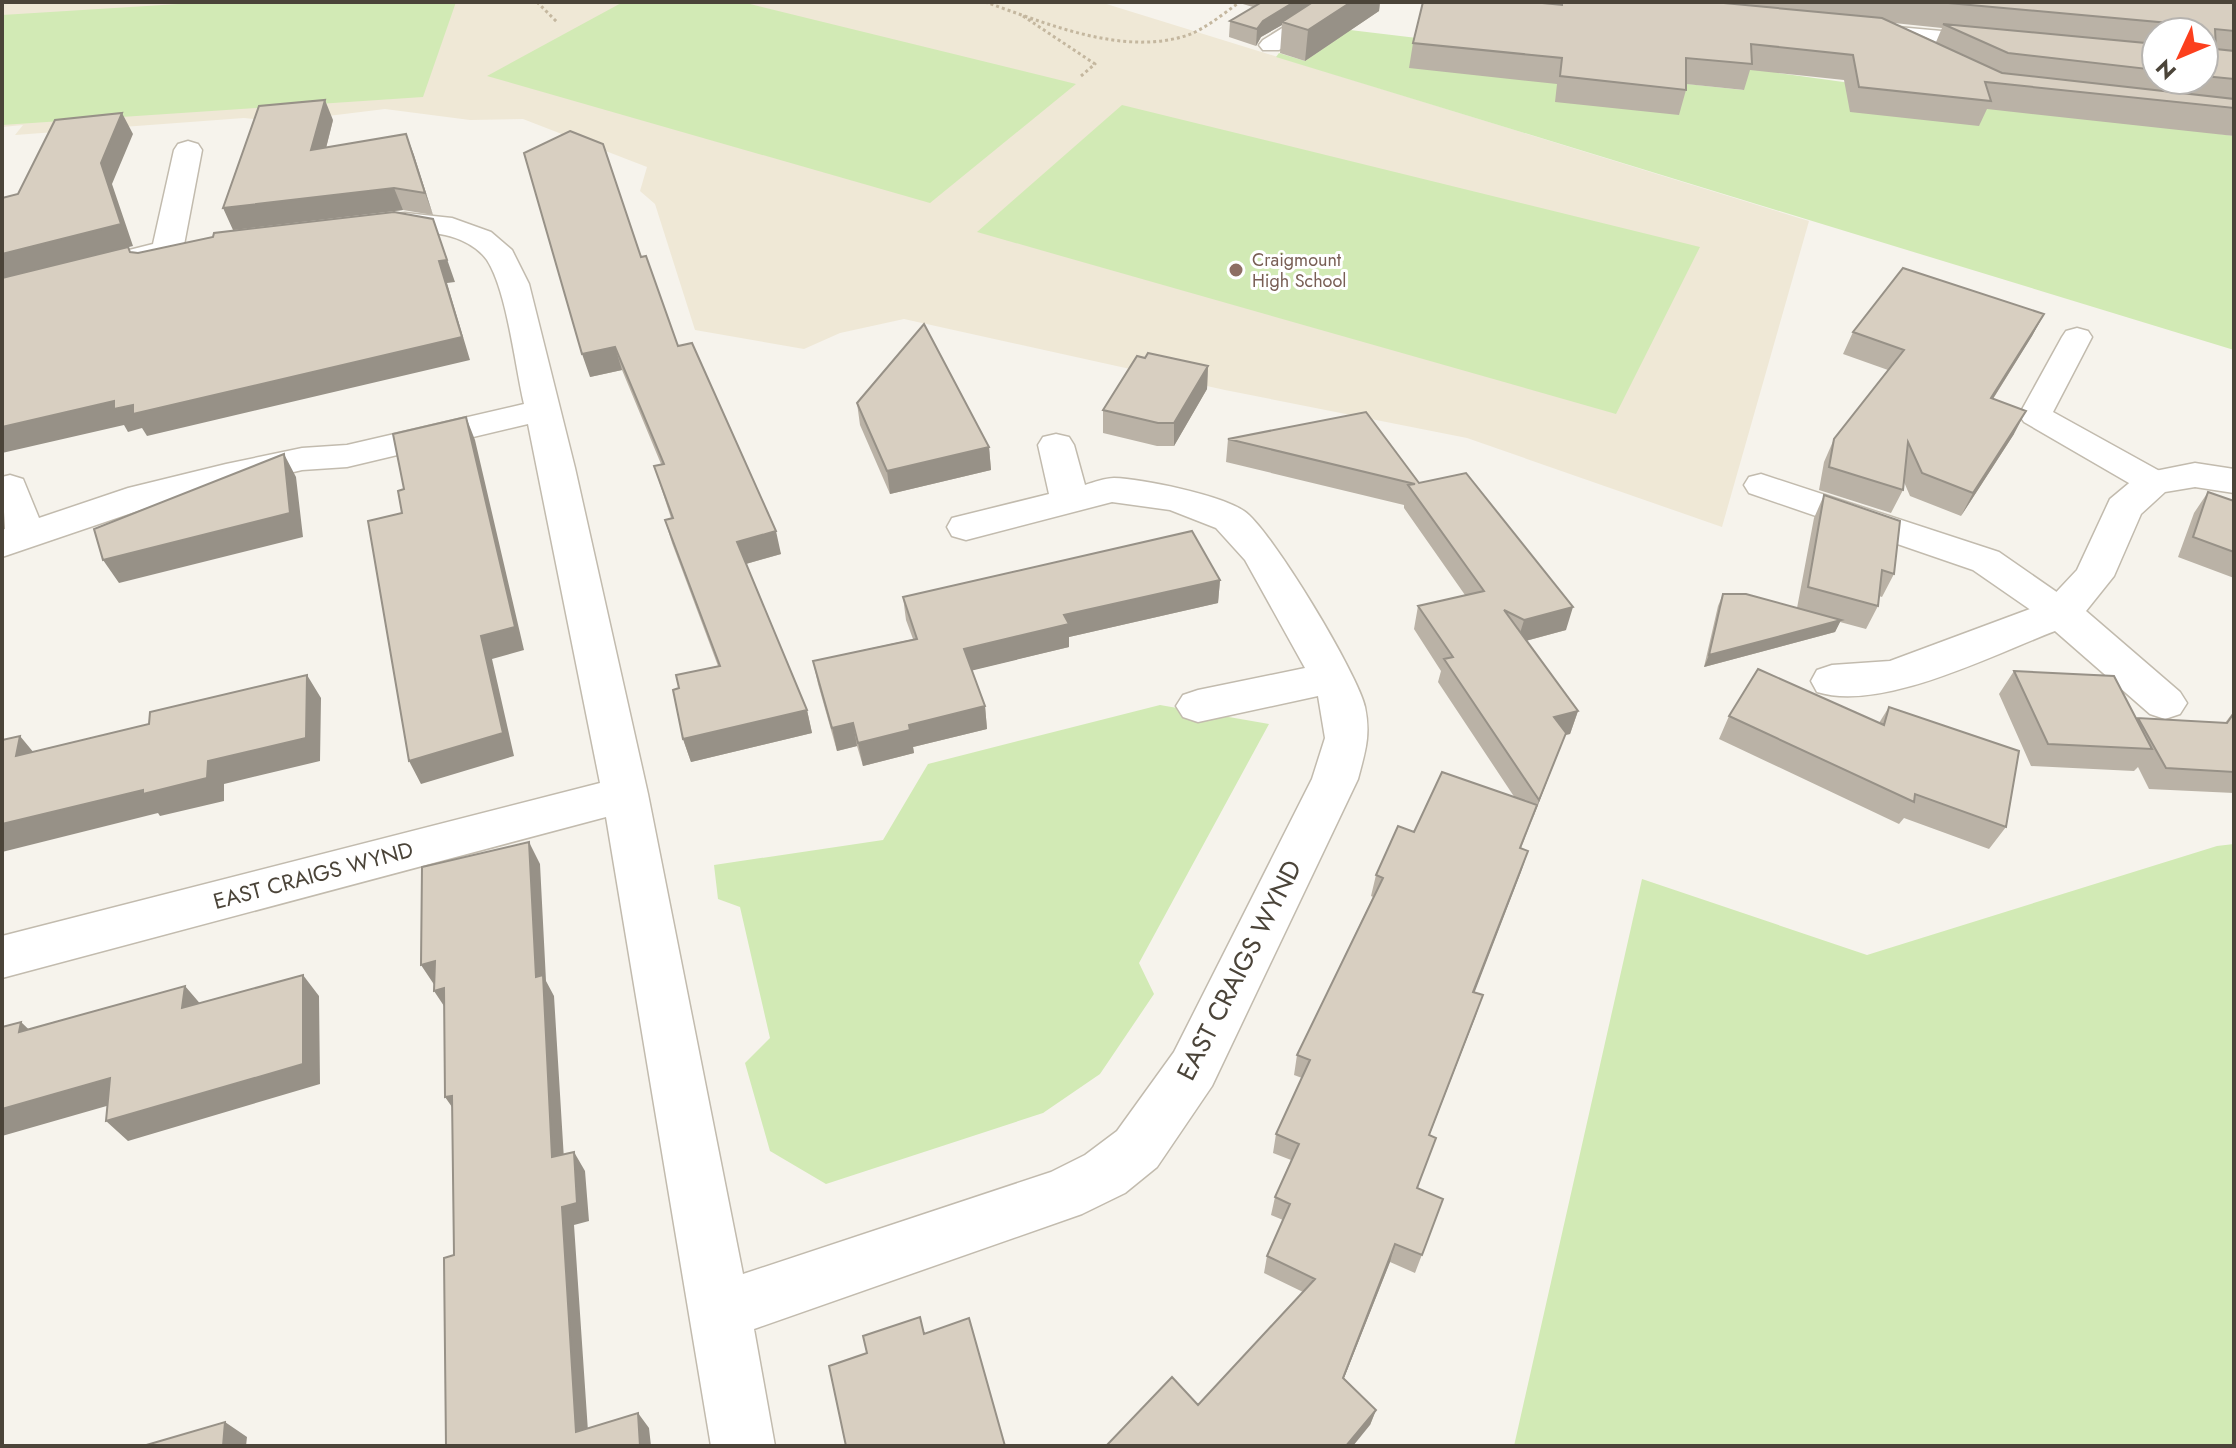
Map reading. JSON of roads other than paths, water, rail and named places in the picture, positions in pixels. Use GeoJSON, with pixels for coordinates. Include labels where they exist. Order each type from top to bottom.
{"type":"FeatureCollection","features":[{"type":"Feature","properties":{"kind":"street"},"geometry":{"type":"LineString","coordinates":[[1834,29],[2014,46]]}},
{"type":"Feature","properties":{"kind":"street"},"geometry":{"type":"LineString","coordinates":[[2,292],[183,248],[188,150]]}},
{"type":"Feature","properties":{"kind":"street"},"geometry":{"type":"LineString","coordinates":[[341,227],[403,222],[465,232],[492,246],[511,276],[543,410],[625,794],[743,1446]]}},
{"type":"Feature","properties":{"kind":"street"},"geometry":{"type":"LineString","coordinates":[[10,487],[14,539],[141,497],[226,476],[302,459],[347,456],[543,410]]}},
{"type":"Feature","properties":{"kind":"street"},"geometry":{"type":"LineString","coordinates":[[1056,445],[1069,498]]}},
{"type":"Feature","properties":{"kind":"street"},"geometry":{"type":"LineString","coordinates":[[1832,681],[1894,676],[2061,613],[2094,576],[2124,508],[2153,482],[2195,475],[2234,481]]}},
{"type":"Feature","properties":{"kind":"street","name":"EAST CRAIGS WYND"},"geometry":{"type":"LineString","coordinates":[[721,1311],[1062,1195],[1105,1174],[1137,1149],[1193,1069],[1335,779],[1347,738],[1343,704],[1332,678],[1261,553],[1230,519],[1176,499],[1112,490],[1069,498],[966,527]]}},
{"type":"Feature","properties":{"kind":"street"},"geometry":{"type":"LineString","coordinates":[[2061,613],[2165,703]]}},
{"type":"Feature","properties":{"kind":"street"},"geometry":{"type":"LineString","coordinates":[[1198,706],[1332,678]]}},
{"type":"Feature","properties":{"kind":"street","name":"EAST CRAIGS WYND"},"geometry":{"type":"LineString","coordinates":[[2,957],[625,794]]}},
{"type":"Feature","properties":{"kind":"lane"},"geometry":{"type":"LineString","coordinates":[[1271,45],[1339,2]]}},
{"type":"Feature","properties":{"kind":"lane"},"geometry":{"type":"LineString","coordinates":[[1880,34],[1934,62]]}},
{"type":"Feature","properties":{"kind":"lane"},"geometry":{"type":"LineString","coordinates":[[2077,337],[2035,415],[2153,482]]}},
{"type":"Feature","properties":{"kind":"lane"},"geometry":{"type":"LineString","coordinates":[[1761,485],[1986,561],[2061,613]]}},
{"type":"Feature","properties":{"kind":"place","name":"Craigmount High School"},"geometry":{"type":"Point","coordinates":[1236,270]}}]}
